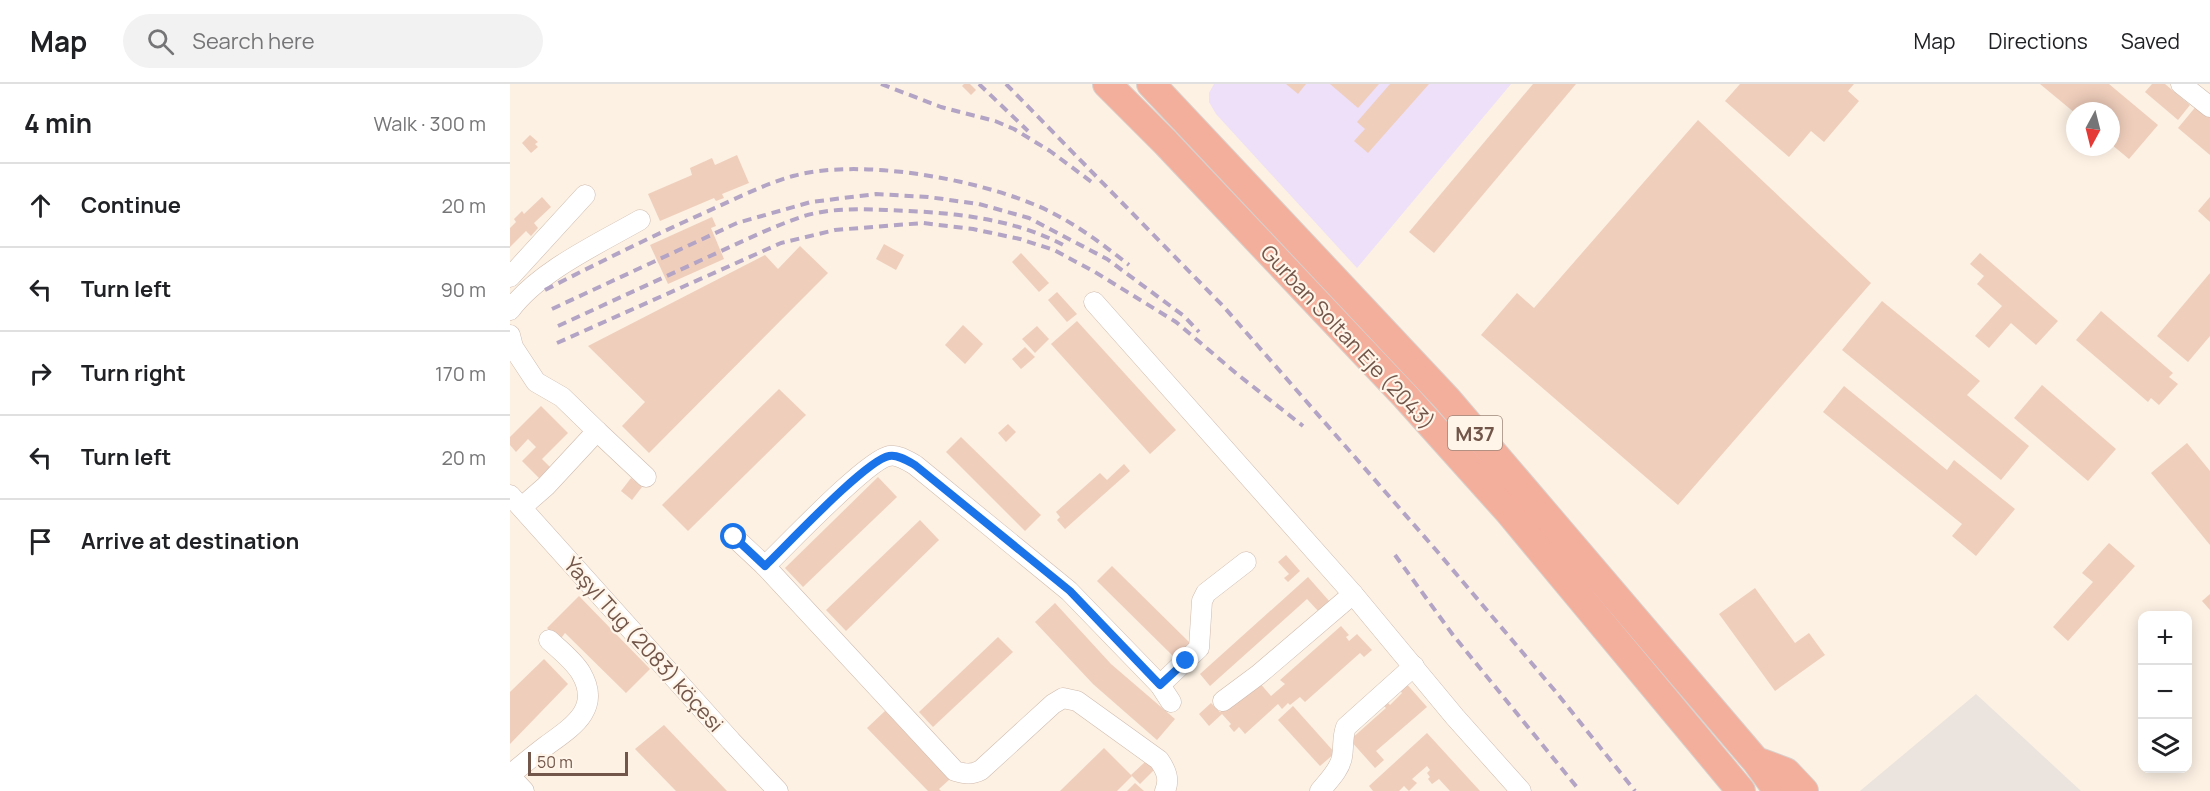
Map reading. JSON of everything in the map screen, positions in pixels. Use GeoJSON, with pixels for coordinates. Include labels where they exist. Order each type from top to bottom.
{"type":"FeatureCollection","features":[{"type":"Feature","properties":{"kind":"highway","name":"Gurban Soltan Eje (2043)"},"geometry":{"type":"LineString","coordinates":[[1107,84],[1166,143],[1405,396],[1509,512],[1734,785]]}},
{"type":"Feature","properties":{"kind":"highway","name":"Gurban Soltan Eje (2043)"},"geometry":{"type":"LineString","coordinates":[[1162,87],[1447,399],[1756,761],[1775,788]]}},
{"type":"Feature","properties":{"kind":"highway"},"geometry":{"type":"LineString","coordinates":[[1756,761],[1786,772],[1804,791]]}},
{"type":"Feature","properties":{"kind":"street"},"geometry":{"type":"LineString","coordinates":[[2181,84],[2207,98]]}},
{"type":"Feature","properties":{"kind":"street"},"geometry":{"type":"LineString","coordinates":[[510,277],[585,195]]}},
{"type":"Feature","properties":{"kind":"street"},"geometry":{"type":"LineString","coordinates":[[510,310],[518,300],[563,264],[640,220]]}},
{"type":"Feature","properties":{"kind":"street"},"geometry":{"type":"LineString","coordinates":[[1094,302],[1353,594],[1455,717],[1521,791]]}},
{"type":"Feature","properties":{"kind":"street"},"geometry":{"type":"LineString","coordinates":[[510,335],[513,347],[536,382],[562,397],[646,477]]}},
{"type":"Feature","properties":{"kind":"street"},"geometry":{"type":"LineString","coordinates":[[516,501],[546,486],[597,431]]}},
{"type":"Feature","properties":{"kind":"street"},"geometry":{"type":"LineString","coordinates":[[765,566],[862,472],[888,456],[895,456],[915,465],[1070,591],[1160,685],[1171,702]]}},
{"type":"Feature","properties":{"kind":"street","name":"Ýaşyl Tug (2083) köçesi"},"geometry":{"type":"LineString","coordinates":[[516,501],[778,791]]}},
{"type":"Feature","properties":{"kind":"street"},"geometry":{"type":"LineString","coordinates":[[734,537],[765,566],[955,771],[964,774],[981,770],[1053,704],[1063,698],[1077,701],[1159,760],[1168,778],[1165,791]]}},
{"type":"Feature","properties":{"kind":"street"},"geometry":{"type":"LineString","coordinates":[[1160,685],[1199,648],[1202,601],[1206,593],[1246,562]]}},
{"type":"Feature","properties":{"kind":"street"},"geometry":{"type":"LineString","coordinates":[[1222,700],[1258,675],[1353,594]]}},
{"type":"Feature","properties":{"kind":"street"},"geometry":{"type":"LineString","coordinates":[[524,791],[510,776],[582,718],[589,697],[580,672],[549,640]]}},
{"type":"Feature","properties":{"kind":"street"},"geometry":{"type":"LineString","coordinates":[[1320,791],[1339,768],[1342,757],[1342,738],[1346,727],[1414,666]]}},
{"type":"Feature","properties":{"kind":"shaded area"},"geometry":{"type":"Polygon","coordinates":[[[1214,84],[1511,84],[1357,268],[1216,114],[1209,102],[1209,93],[1214,84]]]}},
{"type":"Feature","properties":{"kind":"shaded area"},"geometry":{"type":"Polygon","coordinates":[[[1976,694],[2081,791],[1860,791],[1976,694]]]}},
{"type":"Feature","properties":{"kind":"building"},"geometry":{"type":"Polygon","coordinates":[[[970,84],[976,90],[971,95],[962,86],[970,84]]]}},
{"type":"Feature","properties":{"kind":"building"},"geometry":{"type":"Polygon","coordinates":[[[1286,84],[1306,84],[1298,94],[1286,84]]]}},
{"type":"Feature","properties":{"kind":"building"},"geometry":{"type":"Polygon","coordinates":[[[1330,84],[1379,84],[1358,108],[1330,84]]]}},
{"type":"Feature","properties":{"kind":"building"},"geometry":{"type":"Polygon","coordinates":[[[1390,84],[1429,84],[1368,153],[1354,141],[1365,129],[1357,122],[1390,84]]]}},
{"type":"Feature","properties":{"kind":"building"},"geometry":{"type":"Polygon","coordinates":[[[1533,84],[1576,84],[1434,253],[1409,232],[1533,84]]]}},
{"type":"Feature","properties":{"kind":"building"},"geometry":{"type":"Polygon","coordinates":[[[1740,84],[1854,84],[1848,91],[1859,101],[1824,142],[1811,131],[1789,157],[1725,101],[1740,84]]]}},
{"type":"Feature","properties":{"kind":"building"},"geometry":{"type":"Polygon","coordinates":[[[2040,84],[2109,84],[2158,125],[2129,159],[2120,152],[2120,102],[2066,102],[2066,106],[2040,84]]]}},
{"type":"Feature","properties":{"kind":"building"},"geometry":{"type":"Polygon","coordinates":[[[2152,84],[2165,84],[2190,105],[2178,120],[2145,92],[2152,84]]]}},
{"type":"Feature","properties":{"kind":"building"},"geometry":{"type":"Polygon","coordinates":[[[2198,104],[2210,114],[2210,155],[2178,128],[2198,104]]]}},
{"type":"Feature","properties":{"kind":"building"},"geometry":{"type":"Polygon","coordinates":[[[1698,120],[1871,283],[1678,505],[1481,335],[1517,293],[1534,308],[1698,120]]]}},
{"type":"Feature","properties":{"kind":"building"},"geometry":{"type":"Polygon","coordinates":[[[530,135],[538,142],[535,144],[538,147],[531,153],[522,143],[530,135]]]}},
{"type":"Feature","properties":{"kind":"building"},"geometry":{"type":"Polygon","coordinates":[[[737,155],[749,183],[722,194],[724,198],[716,201],[714,198],[660,221],[648,194],[692,175],[690,168],[712,158],[715,165],[737,155]]]}},
{"type":"Feature","properties":{"kind":"building"},"geometry":{"type":"Polygon","coordinates":[[[542,197],[551,207],[534,223],[538,228],[531,236],[526,231],[510,247],[510,228],[516,222],[514,219],[522,211],[524,214],[542,197]]]}},
{"type":"Feature","properties":{"kind":"building"},"geometry":{"type":"Polygon","coordinates":[[[2210,197],[2210,222],[2198,211],[2210,197]]]}},
{"type":"Feature","properties":{"kind":"building"},"geometry":{"type":"Polygon","coordinates":[[[712,217],[716,226],[711,228],[724,259],[668,284],[650,245],[712,217]]]}},
{"type":"Feature","properties":{"kind":"building"},"geometry":{"type":"Polygon","coordinates":[[[884,244],[904,255],[896,270],[876,259],[884,244]]]}},
{"type":"Feature","properties":{"kind":"building"},"geometry":{"type":"Polygon","coordinates":[[[800,246],[828,273],[649,453],[622,426],[645,402],[588,346],[765,255],[778,269],[800,246]]]}},
{"type":"Feature","properties":{"kind":"building"},"geometry":{"type":"Polygon","coordinates":[[[1021,253],[1049,283],[1039,292],[1012,262],[1021,253]]]}},
{"type":"Feature","properties":{"kind":"building"},"geometry":{"type":"Polygon","coordinates":[[[1980,253],[2058,321],[2036,345],[2011,323],[1989,348],[1975,336],[2002,306],[1977,284],[1984,276],[1970,264],[1980,253]]]}},
{"type":"Feature","properties":{"kind":"building"},"geometry":{"type":"Polygon","coordinates":[[[2210,273],[2210,336],[2188,362],[2157,336],[2210,273]]]}},
{"type":"Feature","properties":{"kind":"building"},"geometry":{"type":"Polygon","coordinates":[[[1057,292],[1077,314],[1067,322],[1048,300],[1057,292]]]}},
{"type":"Feature","properties":{"kind":"building"},"geometry":{"type":"Polygon","coordinates":[[[1882,301],[1980,381],[1967,395],[2029,446],[2001,480],[1842,350],[1882,301]]]}},
{"type":"Feature","properties":{"kind":"building"},"geometry":{"type":"Polygon","coordinates":[[[2101,311],[2173,373],[2169,377],[2178,384],[2159,405],[2151,398],[2148,402],[2076,340],[2101,311]]]}},
{"type":"Feature","properties":{"kind":"building"},"geometry":{"type":"Polygon","coordinates":[[[1077,321],[1176,430],[1150,454],[1051,344],[1077,321]]]}},
{"type":"Feature","properties":{"kind":"building"},"geometry":{"type":"Polygon","coordinates":[[[963,325],[983,344],[965,364],[945,345],[963,325]]]}},
{"type":"Feature","properties":{"kind":"building"},"geometry":{"type":"Polygon","coordinates":[[[1037,326],[1049,339],[1035,353],[1022,339],[1037,326]]]}},
{"type":"Feature","properties":{"kind":"building"},"geometry":{"type":"Polygon","coordinates":[[[1025,347],[1035,357],[1021,369],[1012,359],[1025,347]]]}},
{"type":"Feature","properties":{"kind":"building"},"geometry":{"type":"Polygon","coordinates":[[[2042,385],[2116,449],[2088,481],[2014,418],[2042,385]]]}},
{"type":"Feature","properties":{"kind":"building"},"geometry":{"type":"Polygon","coordinates":[[[1844,386],[1947,470],[1954,460],[2015,509],[1976,556],[1952,536],[1962,524],[1823,412],[1844,386]]]}},
{"type":"Feature","properties":{"kind":"building"},"geometry":{"type":"Polygon","coordinates":[[[779,389],[806,415],[688,531],[662,505],[779,389]]]}},
{"type":"Feature","properties":{"kind":"building"},"geometry":{"type":"Polygon","coordinates":[[[541,406],[568,433],[542,459],[550,467],[539,478],[522,461],[536,447],[528,439],[516,452],[510,445],[510,437],[541,406]]]}},
{"type":"Feature","properties":{"kind":"building"},"geometry":{"type":"Polygon","coordinates":[[[1008,424],[1016,432],[1006,442],[998,433],[1008,424]]]}},
{"type":"Feature","properties":{"kind":"building"},"geometry":{"type":"Polygon","coordinates":[[[961,437],[1041,515],[1025,531],[946,452],[961,437]]]}},
{"type":"Feature","properties":{"kind":"building"},"geometry":{"type":"Polygon","coordinates":[[[2187,443],[2210,471],[2210,545],[2151,473],[2187,443]]]}},
{"type":"Feature","properties":{"kind":"building"},"geometry":{"type":"Polygon","coordinates":[[[1124,464],[1130,471],[1065,529],[1057,520],[1060,517],[1056,512],[1100,473],[1107,480],[1124,464]]]}},
{"type":"Feature","properties":{"kind":"building"},"geometry":{"type":"Polygon","coordinates":[[[878,477],[897,497],[803,587],[785,568],[878,477]]]}},
{"type":"Feature","properties":{"kind":"building"},"geometry":{"type":"Polygon","coordinates":[[[631,478],[642,487],[632,500],[621,491],[631,478]]]}},
{"type":"Feature","properties":{"kind":"building"},"geometry":{"type":"Polygon","coordinates":[[[920,520],[939,540],[846,631],[826,610],[920,520]]]}},
{"type":"Feature","properties":{"kind":"building"},"geometry":{"type":"Polygon","coordinates":[[[2109,543],[2135,566],[2068,641],[2053,627],[2093,582],[2082,573],[2109,543]]]}},
{"type":"Feature","properties":{"kind":"building"},"geometry":{"type":"Polygon","coordinates":[[[1286,555],[1300,571],[1288,582],[1284,578],[1289,574],[1278,562],[1286,555]]]}},
{"type":"Feature","properties":{"kind":"building"},"geometry":{"type":"Polygon","coordinates":[[[1112,566],[1190,643],[1175,658],[1097,581],[1112,566]]]}},
{"type":"Feature","properties":{"kind":"building"},"geometry":{"type":"Polygon","coordinates":[[[1308,577],[1330,602],[1319,612],[1307,599],[1210,686],[1200,674],[1308,577]]]}},
{"type":"Feature","properties":{"kind":"building"},"geometry":{"type":"Polygon","coordinates":[[[1755,588],[1795,643],[1809,633],[1825,655],[1775,691],[1719,614],[1755,588]]]}},
{"type":"Feature","properties":{"kind":"building"},"geometry":{"type":"Polygon","coordinates":[[[2210,594],[2210,610],[2202,601],[2210,594]]]}},
{"type":"Feature","properties":{"kind":"building"},"geometry":{"type":"Polygon","coordinates":[[[579,596],[650,669],[626,693],[565,633],[559,641],[547,628],[579,596]]]}},
{"type":"Feature","properties":{"kind":"building"},"geometry":{"type":"Polygon","coordinates":[[[1055,603],[1111,664],[1175,719],[1157,740],[1093,684],[1035,622],[1055,603]]]}},
{"type":"Feature","properties":{"kind":"building"},"geometry":{"type":"Polygon","coordinates":[[[1341,626],[1349,635],[1346,637],[1349,641],[1357,634],[1372,650],[1364,657],[1360,653],[1305,702],[1300,697],[1282,709],[1278,704],[1245,734],[1239,727],[1234,732],[1229,726],[1231,724],[1222,714],[1209,726],[1199,714],[1211,703],[1220,712],[1258,681],[1271,696],[1285,684],[1280,680],[1341,626]]]}},
{"type":"Feature","properties":{"kind":"building"},"geometry":{"type":"Polygon","coordinates":[[[998,637],[1013,652],[933,727],[919,712],[998,637]]]}},
{"type":"Feature","properties":{"kind":"building"},"geometry":{"type":"Polygon","coordinates":[[[544,659],[568,684],[510,744],[510,692],[544,659]]]}},
{"type":"Feature","properties":{"kind":"building"},"geometry":{"type":"Polygon","coordinates":[[[1404,681],[1427,707],[1376,751],[1384,760],[1375,768],[1350,740],[1386,708],[1383,705],[1387,702],[1390,705],[1402,693],[1397,687],[1404,681]]]}},
{"type":"Feature","properties":{"kind":"building"},"geometry":{"type":"Polygon","coordinates":[[[1293,706],[1335,753],[1320,766],[1278,720],[1293,706]]]}},
{"type":"Feature","properties":{"kind":"building"},"geometry":{"type":"Polygon","coordinates":[[[885,711],[950,779],[939,789],[941,791],[928,791],[867,728],[885,711]]]}},
{"type":"Feature","properties":{"kind":"building"},"geometry":{"type":"Polygon","coordinates":[[[664,725],[727,791],[676,791],[635,749],[664,725]]]}},
{"type":"Feature","properties":{"kind":"building"},"geometry":{"type":"Polygon","coordinates":[[[1427,733],[1480,791],[1450,791],[1439,779],[1432,784],[1428,779],[1430,777],[1427,773],[1430,770],[1427,766],[1412,779],[1417,783],[1409,791],[1404,786],[1399,791],[1373,791],[1369,786],[1427,733]]]}},
{"type":"Feature","properties":{"kind":"building"},"geometry":{"type":"Polygon","coordinates":[[[1104,748],[1132,776],[1117,791],[1060,791],[1104,748]]]}},
{"type":"Feature","properties":{"kind":"building"},"geometry":{"type":"Polygon","coordinates":[[[1146,761],[1155,769],[1140,784],[1131,775],[1146,761]]]}},
{"type":"Feature","properties":{"kind":"building"},"geometry":{"type":"Polygon","coordinates":[[[1135,783],[1144,791],[1127,791],[1135,783]]]}},
{"type":"Feature","properties":{"kind":"railway"},"geometry":{"type":"LineString","coordinates":[[881,84],[941,107],[995,121],[1014,129],[1050,151],[1093,183]]}},
{"type":"Feature","properties":{"kind":"railway"},"geometry":{"type":"LineString","coordinates":[[979,84],[1028,131]]}},
{"type":"Feature","properties":{"kind":"railway"},"geometry":{"type":"LineString","coordinates":[[1006,84],[1224,307],[1436,550],[1556,692],[1635,791]]}},
{"type":"Feature","properties":{"kind":"railway"},"geometry":{"type":"LineString","coordinates":[[545,290],[664,231],[770,184],[793,176],[849,169],[881,170],[947,179],[1007,195],[1033,204],[1071,223],[1129,265]]}},
{"type":"Feature","properties":{"kind":"railway"},"geometry":{"type":"LineString","coordinates":[[552,309],[737,223],[811,202],[876,194],[928,197],[979,204],[1029,218],[1107,259],[1184,316],[1199,332]]}},
{"type":"Feature","properties":{"kind":"railway"},"geometry":{"type":"LineString","coordinates":[[558,326],[767,230],[804,216],[834,210],[909,211],[979,218],[1025,229],[1067,247]]}},
{"type":"Feature","properties":{"kind":"railway"},"geometry":{"type":"LineString","coordinates":[[557,343],[781,243],[835,230],[923,223],[973,229],[1020,239],[1054,250],[1095,272],[1176,322],[1303,426]]}},
{"type":"Feature","properties":{"kind":"railway"},"geometry":{"type":"LineString","coordinates":[[1395,555],[1453,635],[1580,791]]}},
{"type":"Feature","properties":{"kind":"route"},"geometry":{"type":"LineString","coordinates":[[734,537],[765,566],[862,472],[888,456],[895,456],[915,465],[1070,591],[1160,685],[1186,661]]}}]}
